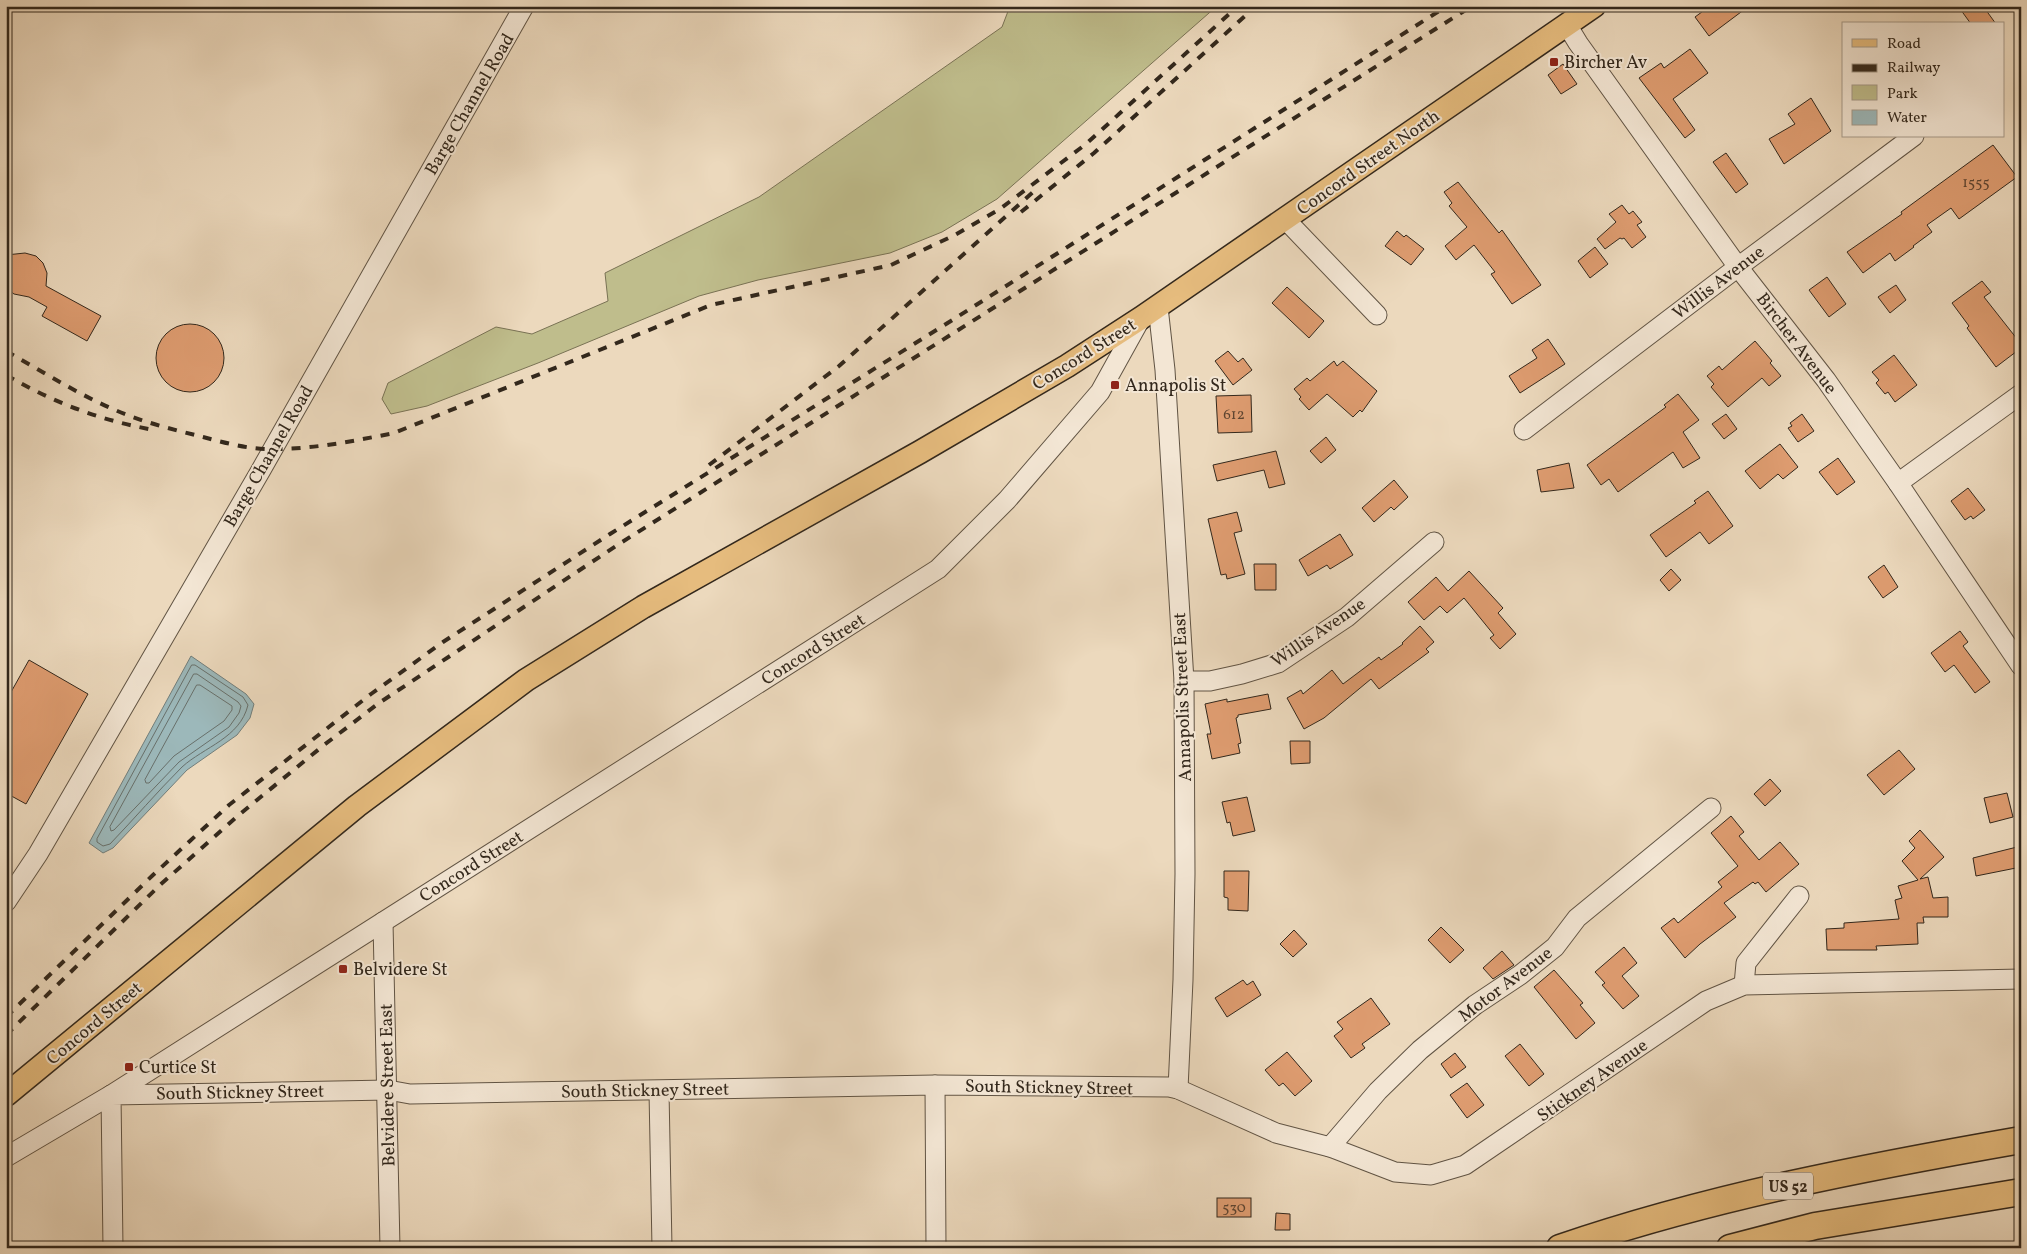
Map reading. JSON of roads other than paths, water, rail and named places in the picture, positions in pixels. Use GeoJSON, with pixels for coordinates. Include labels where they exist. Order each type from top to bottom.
{"type":"FeatureCollection","features":[{"type":"Feature","properties":{"kind":"highway","name":"US 52"},"geometry":{"type":"LineString","coordinates":[[1560,1248],[1598,1235],[1730,1198],[1914,1159],[2021,1140]]}},
{"type":"Feature","properties":{"kind":"highway","name":"US 52"},"geometry":{"type":"LineString","coordinates":[[1730,1248],[1815,1226],[2021,1192]]}},
{"type":"Feature","properties":{"kind":"main road","name":"Concord Street North"},"geometry":{"type":"LineString","coordinates":[[1150,312],[1594,6]]}},
{"type":"Feature","properties":{"kind":"main road","name":"Concord Street"},"geometry":{"type":"LineString","coordinates":[[6,1095],[357,806],[526,680],[642,607],[920,452],[1067,366],[1150,312]]}},
{"type":"Feature","properties":{"kind":"street","name":"Barge Channel Road"},"geometry":{"type":"LineString","coordinates":[[6,902],[38,854],[261,470],[524,6]]}},
{"type":"Feature","properties":{"kind":"street","name":"Bircher Avenue"},"geometry":{"type":"LineString","coordinates":[[1567,25],[1738,267],[1824,378],[1898,483],[2021,666]]}},
{"type":"Feature","properties":{"kind":"street","name":"Willis Avenue"},"geometry":{"type":"LineString","coordinates":[[1524,430],[1911,138]]}},
{"type":"Feature","properties":{"kind":"street"},"geometry":{"type":"LineString","coordinates":[[1285,219],[1377,315]]}},
{"type":"Feature","properties":{"kind":"street","name":"Annapolis Street East"},"geometry":{"type":"LineString","coordinates":[[1150,312],[1165,370],[1184,681],[1185,874],[1178,1089]]}},
{"type":"Feature","properties":{"kind":"street","name":"Concord Street"},"geometry":{"type":"LineString","coordinates":[[6,1157],[111,1095],[938,569],[1007,500],[1100,392],[1150,312]]}},
{"type":"Feature","properties":{"kind":"street"},"geometry":{"type":"LineString","coordinates":[[1898,483],[2021,394]]}},
{"type":"Feature","properties":{"kind":"street","name":"Willis Avenue"},"geometry":{"type":"LineString","coordinates":[[1184,681],[1210,681],[1242,674],[1278,662],[1347,617],[1434,542]]}},
{"type":"Feature","properties":{"kind":"street","name":"Motor Avenue"},"geometry":{"type":"LineString","coordinates":[[1330,1148],[1378,1091],[1420,1050],[1475,1006],[1520,975],[1555,947],[1577,918],[1711,808]]}},
{"type":"Feature","properties":{"kind":"street"},"geometry":{"type":"LineString","coordinates":[[1744,985],[1746,963],[1799,896]]}},
{"type":"Feature","properties":{"kind":"street","name":"Belvidere Street East"},"geometry":{"type":"LineString","coordinates":[[383,922],[390,1248]]}},
{"type":"Feature","properties":{"kind":"street","name":"Stickney Avenue"},"geometry":{"type":"LineString","coordinates":[[1178,1089],[1276,1132],[1330,1148],[1395,1172],[1431,1175],[1466,1165],[1706,1001],[1744,985],[2021,980]]}},
{"type":"Feature","properties":{"kind":"street"},"geometry":{"type":"LineString","coordinates":[[935,1085],[936,1248]]}},
{"type":"Feature","properties":{"kind":"street","name":"South Stickney Street"},"geometry":{"type":"LineString","coordinates":[[111,1095],[388,1090],[410,1094],[659,1091],[935,1085],[1169,1087],[1178,1089]]}},
{"type":"Feature","properties":{"kind":"street"},"geometry":{"type":"LineString","coordinates":[[659,1091],[662,1248]]}},
{"type":"Feature","properties":{"kind":"street"},"geometry":{"type":"LineString","coordinates":[[111,1095],[113,1248]]}},
{"type":"Feature","properties":{"kind":"water"},"geometry":{"type":"Polygon","coordinates":[[[191,656],[246,694],[254,704],[250,718],[237,735],[187,770],[113,848],[103,853],[89,843],[191,656]]]}},
{"type":"Feature","properties":{"kind":"railway"},"geometry":{"type":"LineString","coordinates":[[6,351],[114,410],[157,425],[239,446],[265,449],[304,448],[394,433],[711,305],[891,265],[955,235],[1000,209],[1086,144],[1238,6]]}},
{"type":"Feature","properties":{"kind":"railway"},"geometry":{"type":"LineString","coordinates":[[1021,212],[1094,153],[1256,6]]}},
{"type":"Feature","properties":{"kind":"railway"},"geometry":{"type":"LineString","coordinates":[[6,1017],[153,875],[229,805],[371,694],[443,642],[610,534],[954,319],[1447,6]]}},
{"type":"Feature","properties":{"kind":"railway"},"geometry":{"type":"LineString","coordinates":[[6,1035],[160,885],[240,814],[324,745],[379,703],[619,544],[1472,6]]}},
{"type":"Feature","properties":{"kind":"railway"},"geometry":{"type":"LineString","coordinates":[[709,465],[839,366],[1033,192]]}},
{"type":"Feature","properties":{"kind":"railway"},"geometry":{"type":"LineString","coordinates":[[6,375],[42,394],[96,416],[154,430]]}},
{"type":"Feature","properties":{"kind":"place","name":"Bircher Av"},"geometry":{"type":"Point","coordinates":[1554,62]}},
{"type":"Feature","properties":{"kind":"place","name":"Annapolis St"},"geometry":{"type":"Point","coordinates":[1115,385]}},
{"type":"Feature","properties":{"kind":"place","name":"Belvidere St"},"geometry":{"type":"Point","coordinates":[343,969]}},
{"type":"Feature","properties":{"kind":"place","name":"Curtice St"},"geometry":{"type":"Point","coordinates":[129,1067]}}]}
